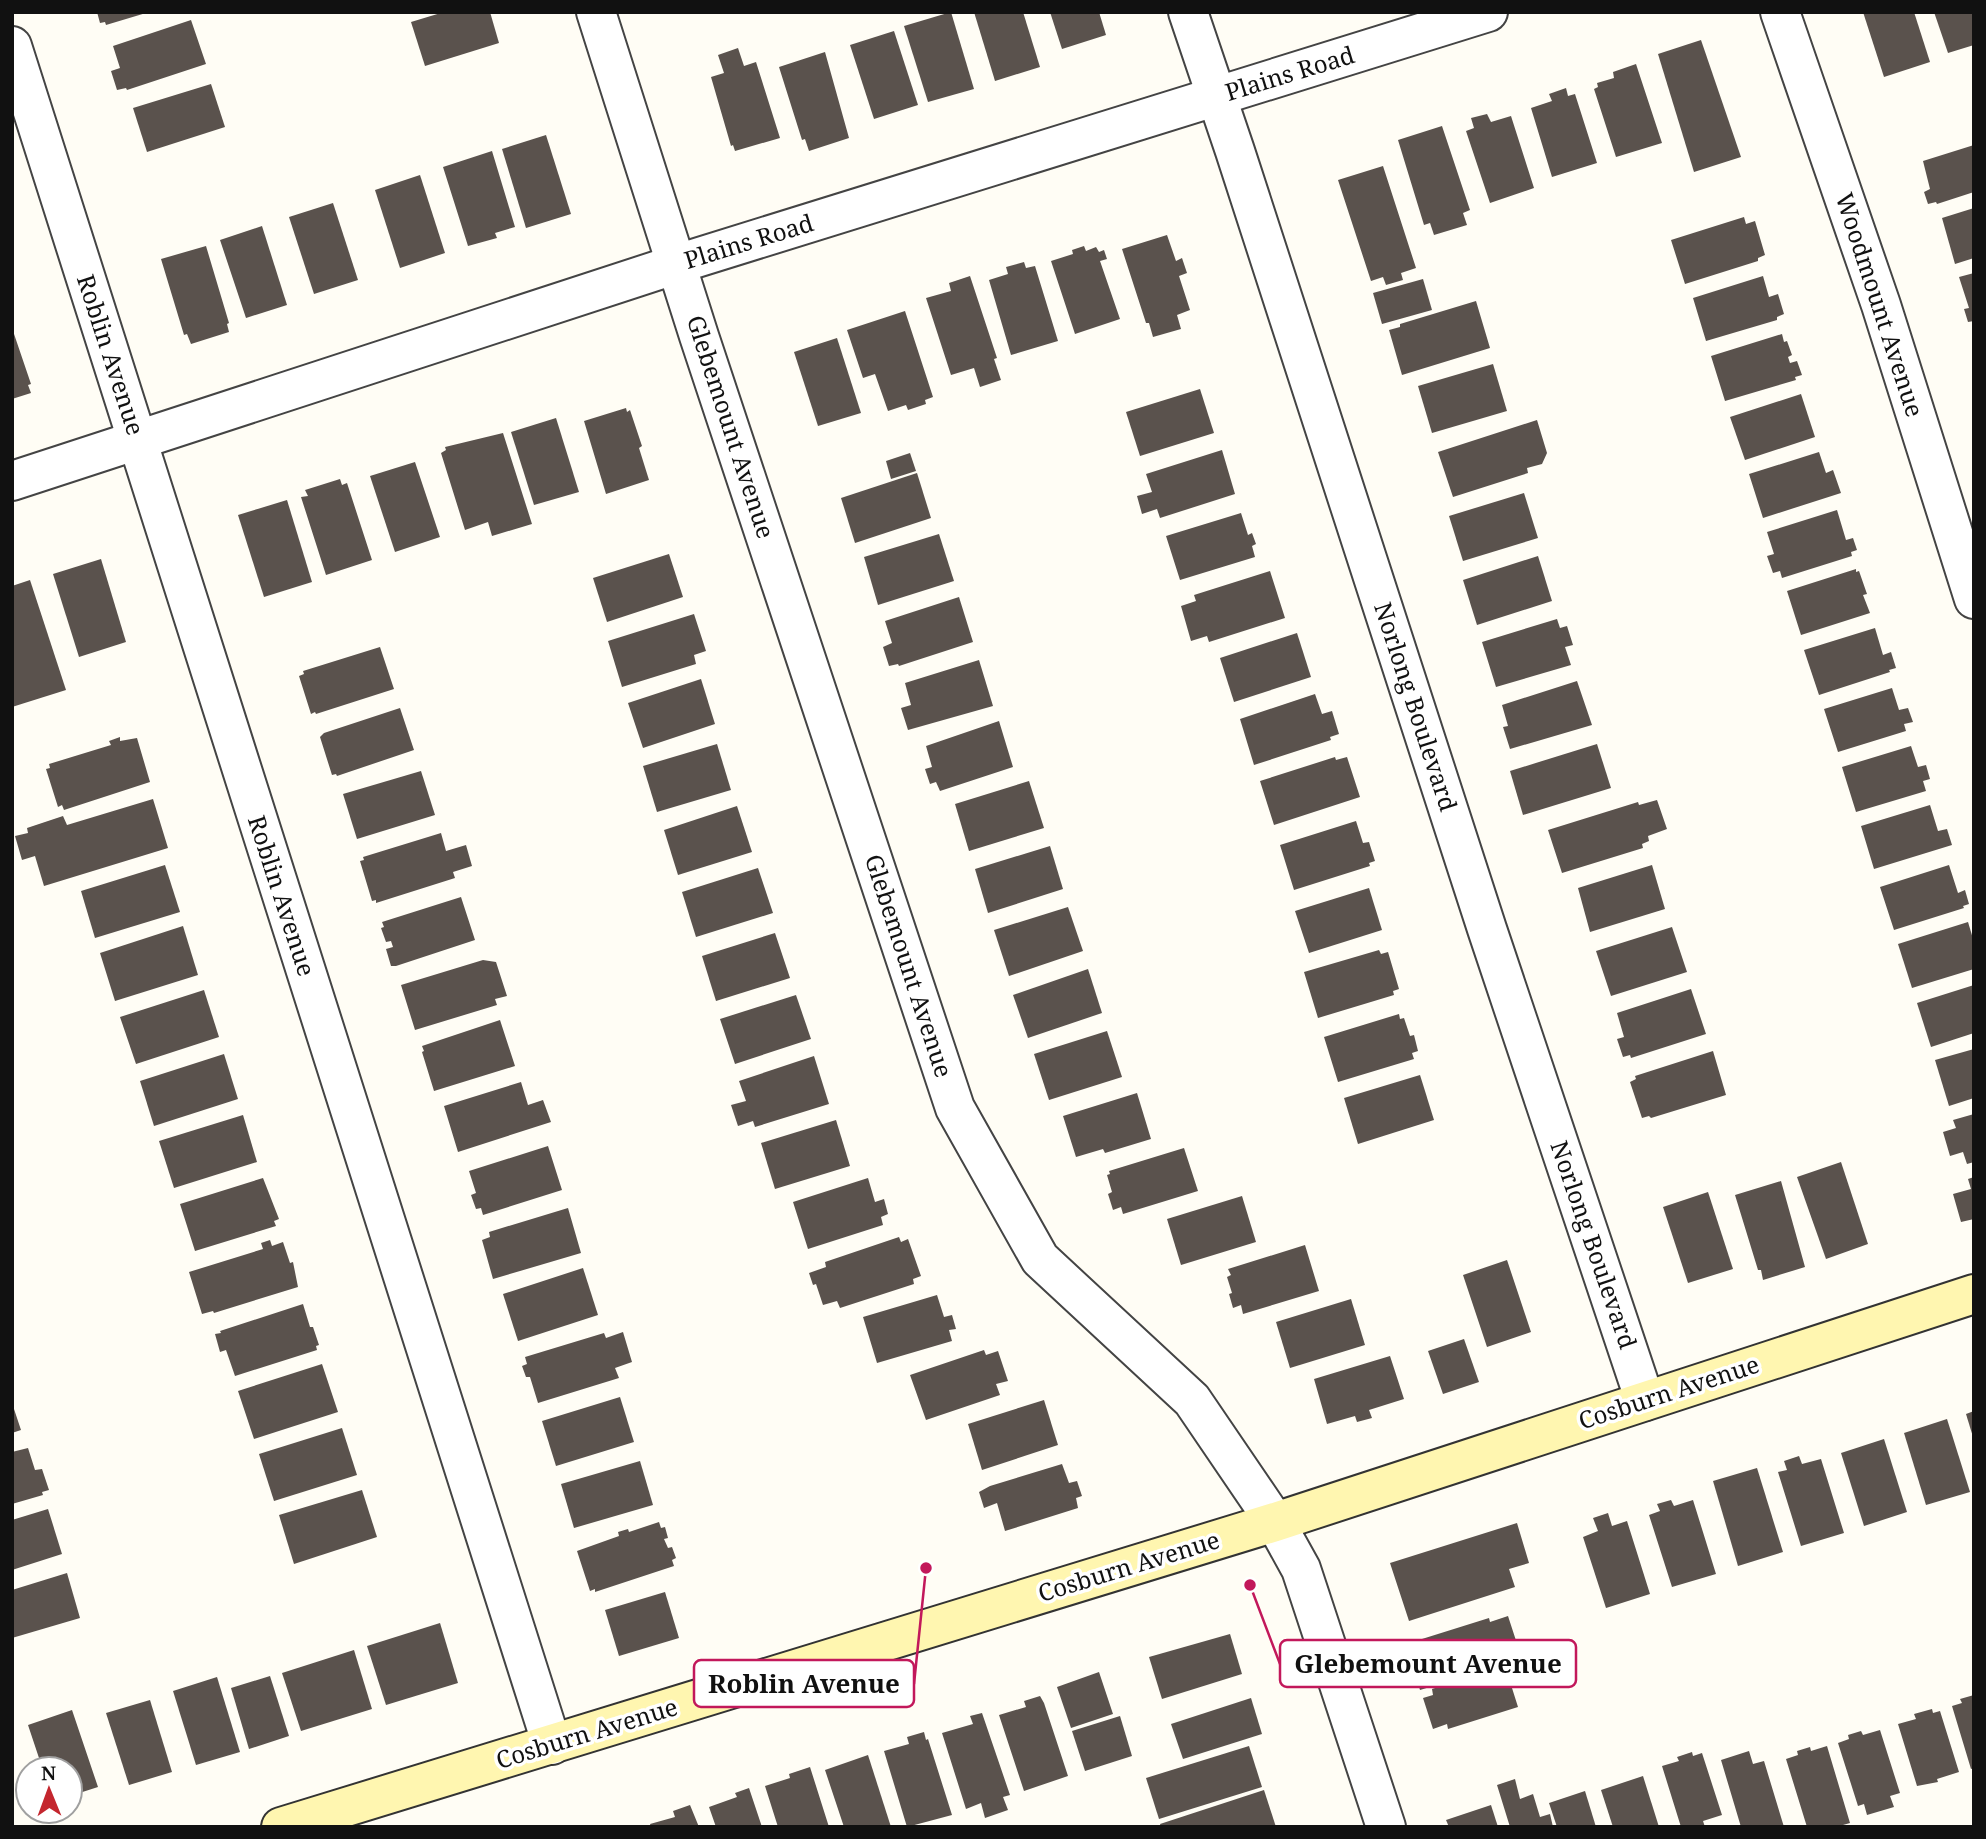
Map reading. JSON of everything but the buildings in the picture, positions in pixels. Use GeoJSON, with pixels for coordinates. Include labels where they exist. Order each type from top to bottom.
{"type":"FeatureCollection","features":[{"type":"Feature","properties":{"kind":"street","name":"Glebemount Avenue"},"geometry":{"type":"LineString","coordinates":[[596,12],[955,1108],[1040,1259],[1192,1400],[1276,1522],[1301,1569],[1386,1827]]}},
{"type":"Feature","properties":{"kind":"street","name":"Norlong Boulevard"},"geometry":{"type":"LineString","coordinates":[[1188,12],[1487,929],[1646,1401]]}},
{"type":"Feature","properties":{"kind":"street","name":"Plains Road"},"geometry":{"type":"LineString","coordinates":[[12,481],[677,264],[1488,12]]}},
{"type":"Feature","properties":{"kind":"street","name":"Woodmount Avenue"},"geometry":{"type":"LineString","coordinates":[[1780,12],[1881,305],[1974,599]]}},
{"type":"Feature","properties":{"kind":"street","name":"Roblin Avenue"},"geometry":{"type":"LineString","coordinates":[[12,46],[552,1745]]}},
{"type":"Feature","properties":{"kind":"street","name":"Cosburn Avenue"},"geometry":{"type":"LineString","coordinates":[[281,1827],[1276,1522],[1974,1294]]}},
{"type":"Feature","properties":{"kind":"place","name":"Roblin Avenue"},"geometry":{"type":"Point","coordinates":[926,1568]}},
{"type":"Feature","properties":{"kind":"place","name":"Glebemount Avenue"},"geometry":{"type":"Point","coordinates":[1250,1585]}}]}
